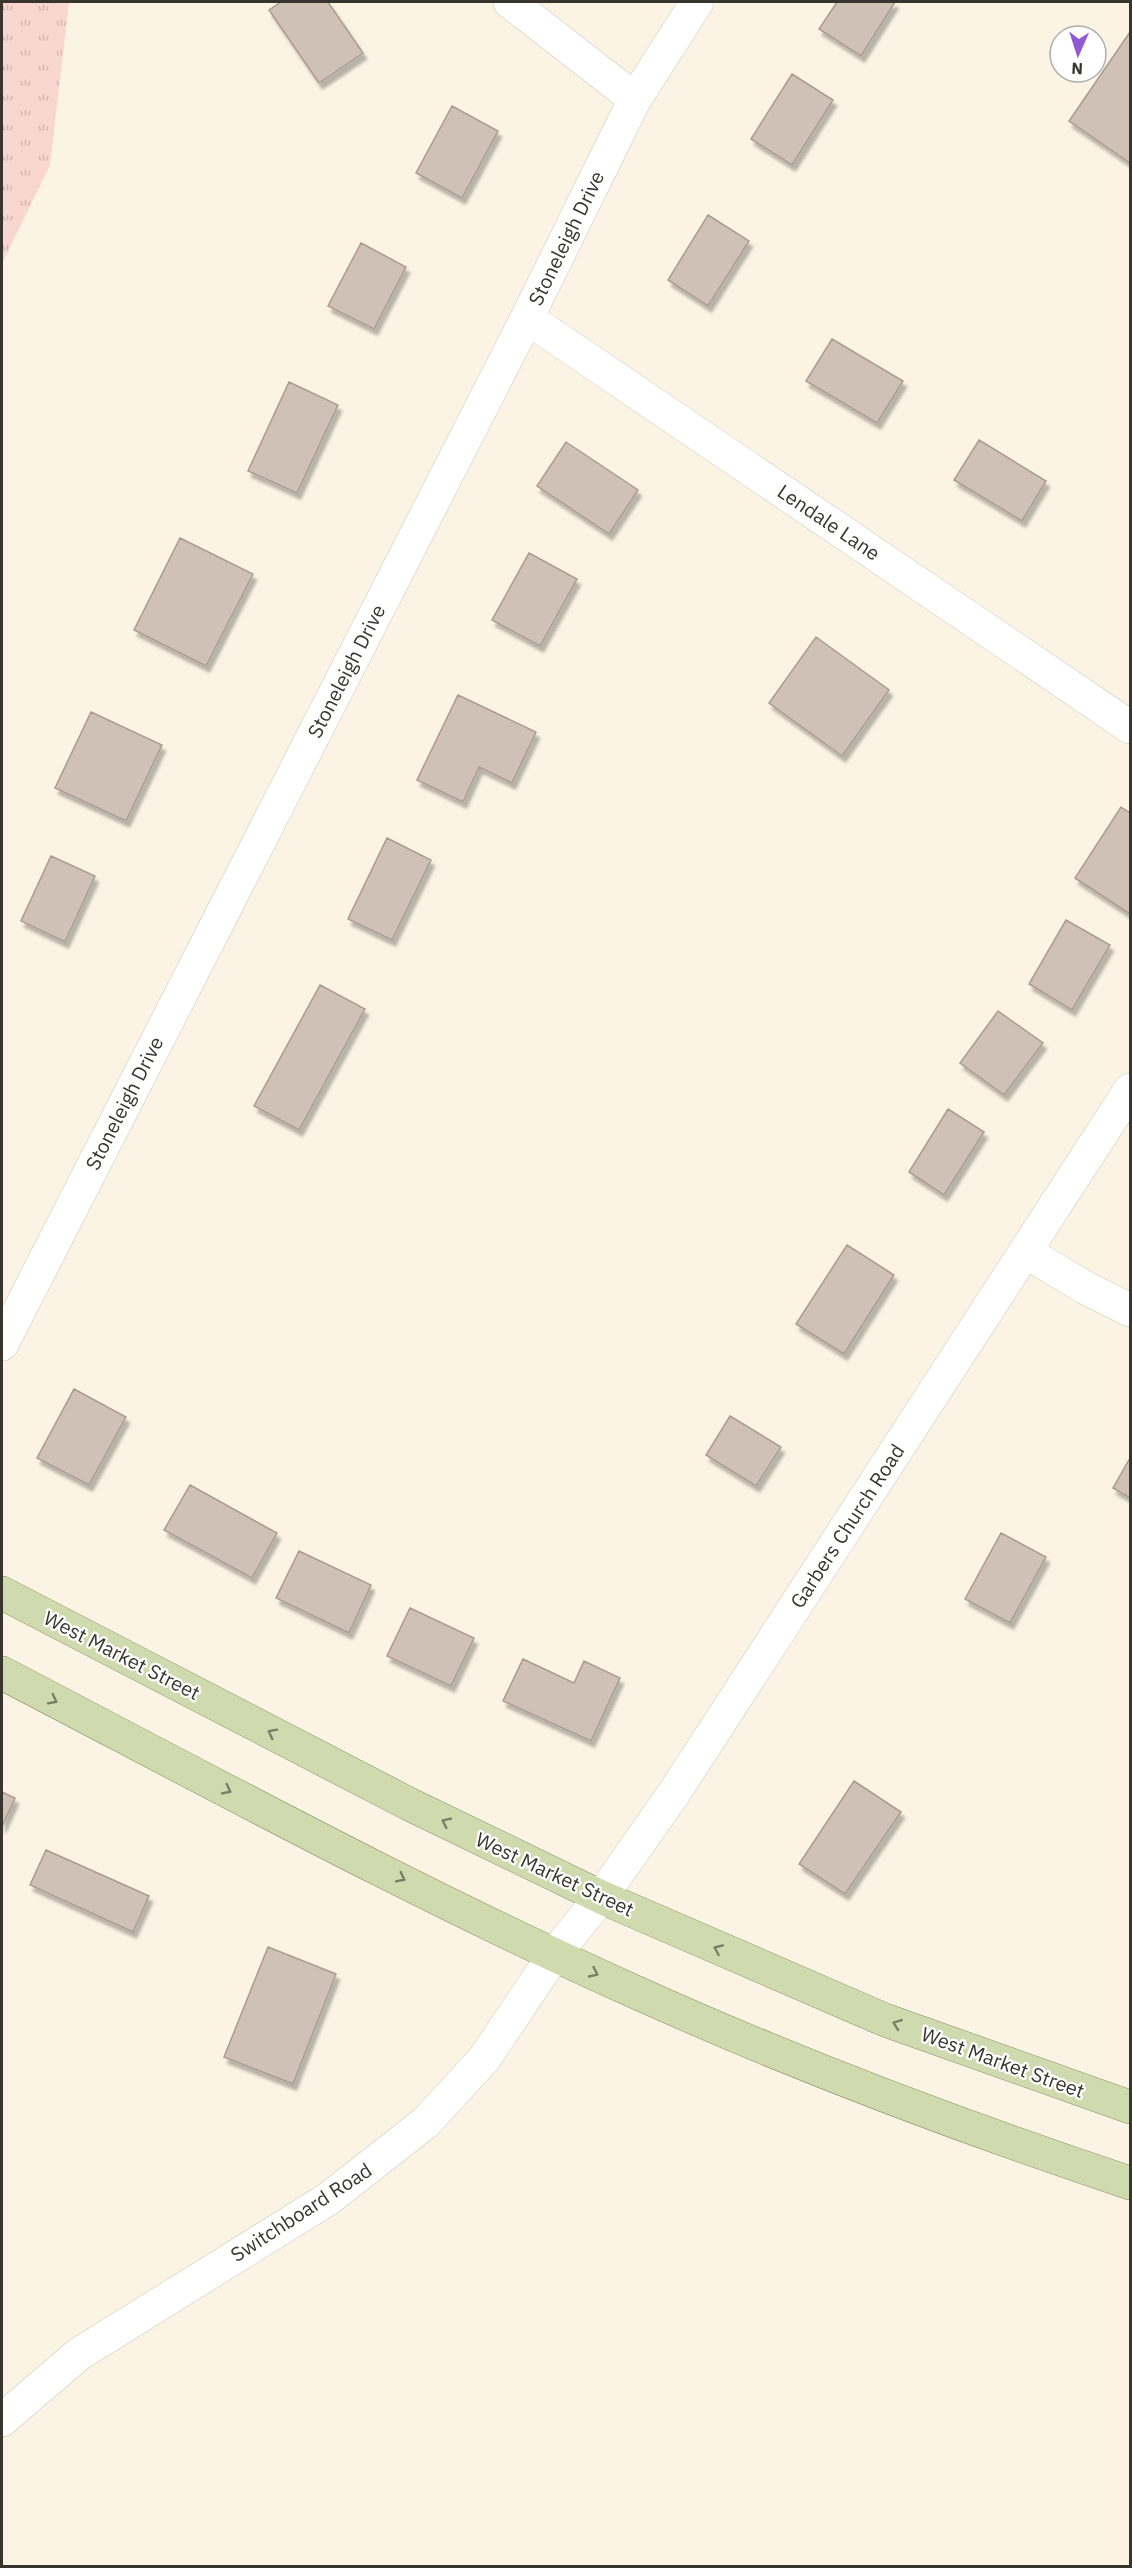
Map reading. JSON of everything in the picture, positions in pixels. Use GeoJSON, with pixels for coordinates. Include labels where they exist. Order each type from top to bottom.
{"type":"FeatureCollection","features":[{"type":"Feature","properties":{"kind":"main road","name":"West Market Street"},"geometry":{"type":"LineString","coordinates":[[2,1593],[410,1804],[601,1897],[885,2020],[1131,2107]]}},
{"type":"Feature","properties":{"kind":"main road"},"geometry":{"type":"LineString","coordinates":[[2,1673],[554,1955],[644,1996],[852,2084],[976,2132],[1131,2183]]}},
{"type":"Feature","properties":{"kind":"street"},"geometry":{"type":"LineString","coordinates":[[510,2],[635,99]]}},
{"type":"Feature","properties":{"kind":"street","name":"Stoneleigh Drive"},"geometry":{"type":"LineString","coordinates":[[2,1344],[527,318],[635,99],[697,2]]}},
{"type":"Feature","properties":{"kind":"street","name":"Lendale Lane"},"geometry":{"type":"LineString","coordinates":[[527,318],[1131,727]]}},
{"type":"Feature","properties":{"kind":"street","name":"Garbers Church Road"},"geometry":{"type":"LineString","coordinates":[[554,1955],[601,1897],[680,1783],[1131,1090]]}},
{"type":"Feature","properties":{"kind":"street"},"geometry":{"type":"LineString","coordinates":[[1026,1252],[1086,1288],[1131,1310]]}},
{"type":"Feature","properties":{"kind":"street","name":"Switchboard Road"},"geometry":{"type":"LineString","coordinates":[[2,2420],[79,2354],[328,2199],[408,2139],[445,2104],[484,2059],[554,1955]]}},
{"type":"Feature","properties":{"kind":"green space"},"geometry":{"type":"Polygon","coordinates":[[[2,2],[69,2],[50,165],[2,264],[2,2]]]}},
{"type":"Feature","properties":{"kind":"building"},"geometry":{"type":"Polygon","coordinates":[[[281,2],[328,2],[363,53],[319,83],[269,10],[281,2]]]}},
{"type":"Feature","properties":{"kind":"building"},"geometry":{"type":"Polygon","coordinates":[[[837,2],[895,2],[861,56],[819,29],[837,2]]]}},
{"type":"Feature","properties":{"kind":"building"},"geometry":{"type":"Polygon","coordinates":[[[1130,32],[1130,163],[1069,121],[1094,84],[1108,84],[1108,64],[1130,32]]]}},
{"type":"Feature","properties":{"kind":"building"},"geometry":{"type":"Polygon","coordinates":[[[792,74],[833,100],[792,165],[751,139],[792,74]]]}},
{"type":"Feature","properties":{"kind":"building"},"geometry":{"type":"Polygon","coordinates":[[[452,106],[498,131],[462,198],[416,173],[452,106]]]}},
{"type":"Feature","properties":{"kind":"building"},"geometry":{"type":"Polygon","coordinates":[[[708,215],[749,241],[708,306],[668,280],[708,215]]]}},
{"type":"Feature","properties":{"kind":"building"},"geometry":{"type":"Polygon","coordinates":[[[361,243],[406,267],[374,329],[328,306],[361,243]]]}},
{"type":"Feature","properties":{"kind":"building"},"geometry":{"type":"Polygon","coordinates":[[[832,339],[903,381],[877,423],[806,381],[832,339]]]}},
{"type":"Feature","properties":{"kind":"building"},"geometry":{"type":"Polygon","coordinates":[[[289,382],[338,405],[297,493],[248,471],[289,382]]]}},
{"type":"Feature","properties":{"kind":"building"},"geometry":{"type":"Polygon","coordinates":[[[979,440],[1046,481],[1022,521],[954,480],[979,440]]]}},
{"type":"Feature","properties":{"kind":"building"},"geometry":{"type":"Polygon","coordinates":[[[566,442],[638,490],[609,534],[537,486],[566,442]]]}},
{"type":"Feature","properties":{"kind":"building"},"geometry":{"type":"Polygon","coordinates":[[[180,538],[253,574],[206,666],[134,630],[180,538]]]}},
{"type":"Feature","properties":{"kind":"building"},"geometry":{"type":"Polygon","coordinates":[[[529,553],[577,579],[540,646],[492,620],[529,553]]]}},
{"type":"Feature","properties":{"kind":"building"},"geometry":{"type":"Polygon","coordinates":[[[816,637],[889,690],[842,756],[769,703],[816,637]]]}},
{"type":"Feature","properties":{"kind":"building"},"geometry":{"type":"Polygon","coordinates":[[[458,695],[536,732],[512,783],[479,767],[463,802],[417,780],[458,695]]]}},
{"type":"Feature","properties":{"kind":"building"},"geometry":{"type":"Polygon","coordinates":[[[91,712],[162,745],[126,821],[55,788],[91,712]]]}},
{"type":"Feature","properties":{"kind":"building"},"geometry":{"type":"Polygon","coordinates":[[[1121,807],[1130,813],[1130,914],[1075,878],[1121,807]]]}},
{"type":"Feature","properties":{"kind":"building"},"geometry":{"type":"Polygon","coordinates":[[[387,838],[431,860],[392,940],[348,919],[387,838]]]}},
{"type":"Feature","properties":{"kind":"building"},"geometry":{"type":"Polygon","coordinates":[[[51,856],[95,876],[65,942],[21,921],[51,856]]]}},
{"type":"Feature","properties":{"kind":"building"},"geometry":{"type":"Polygon","coordinates":[[[1066,920],[1110,945],[1072,1010],[1029,984],[1066,920]]]}},
{"type":"Feature","properties":{"kind":"building"},"geometry":{"type":"Polygon","coordinates":[[[320,985],[365,1009],[299,1130],[254,1106],[320,985]]]}},
{"type":"Feature","properties":{"kind":"building"},"geometry":{"type":"Polygon","coordinates":[[[998,1011],[1043,1043],[1004,1095],[960,1063],[998,1011]]]}},
{"type":"Feature","properties":{"kind":"building"},"geometry":{"type":"Polygon","coordinates":[[[948,1109],[984,1132],[944,1195],[909,1172],[948,1109]]]}},
{"type":"Feature","properties":{"kind":"building"},"geometry":{"type":"Polygon","coordinates":[[[847,1245],[894,1275],[844,1354],[796,1324],[847,1245]]]}},
{"type":"Feature","properties":{"kind":"building"},"geometry":{"type":"Polygon","coordinates":[[[74,1389],[126,1417],[89,1485],[37,1458],[74,1389]]]}},
{"type":"Feature","properties":{"kind":"building"},"geometry":{"type":"Polygon","coordinates":[[[730,1416],[781,1447],[756,1486],[706,1455],[730,1416]]]}},
{"type":"Feature","properties":{"kind":"building"},"geometry":{"type":"Polygon","coordinates":[[[1130,1458],[1130,1498],[1113,1488],[1130,1458]]]}},
{"type":"Feature","properties":{"kind":"building"},"geometry":{"type":"Polygon","coordinates":[[[190,1485],[277,1533],[252,1578],[164,1530],[190,1485]]]}},
{"type":"Feature","properties":{"kind":"building"},"geometry":{"type":"Polygon","coordinates":[[[1001,1533],[1046,1557],[1010,1623],[965,1599],[1001,1533]]]}},
{"type":"Feature","properties":{"kind":"building"},"geometry":{"type":"Polygon","coordinates":[[[299,1551],[371,1585],[349,1633],[276,1598],[299,1551]]]}},
{"type":"Feature","properties":{"kind":"building"},"geometry":{"type":"Polygon","coordinates":[[[410,1608],[474,1638],[451,1686],[387,1656],[410,1608]]]}},
{"type":"Feature","properties":{"kind":"building"},"geometry":{"type":"Polygon","coordinates":[[[523,1659],[574,1683],[584,1661],[620,1678],[591,1741],[503,1701],[523,1659]]]}},
{"type":"Feature","properties":{"kind":"building"},"geometry":{"type":"Polygon","coordinates":[[[854,1781],[901,1812],[845,1894],[799,1864],[854,1781]]]}},
{"type":"Feature","properties":{"kind":"building"},"geometry":{"type":"Polygon","coordinates":[[[2,1792],[15,1798],[2,1827],[2,1792]]]}},
{"type":"Feature","properties":{"kind":"building"},"geometry":{"type":"Polygon","coordinates":[[[46,1850],[149,1896],[133,1932],[30,1885],[46,1850]]]}},
{"type":"Feature","properties":{"kind":"building"},"geometry":{"type":"Polygon","coordinates":[[[268,1947],[336,1974],[293,2084],[224,2057],[268,1947]]]}}]}
